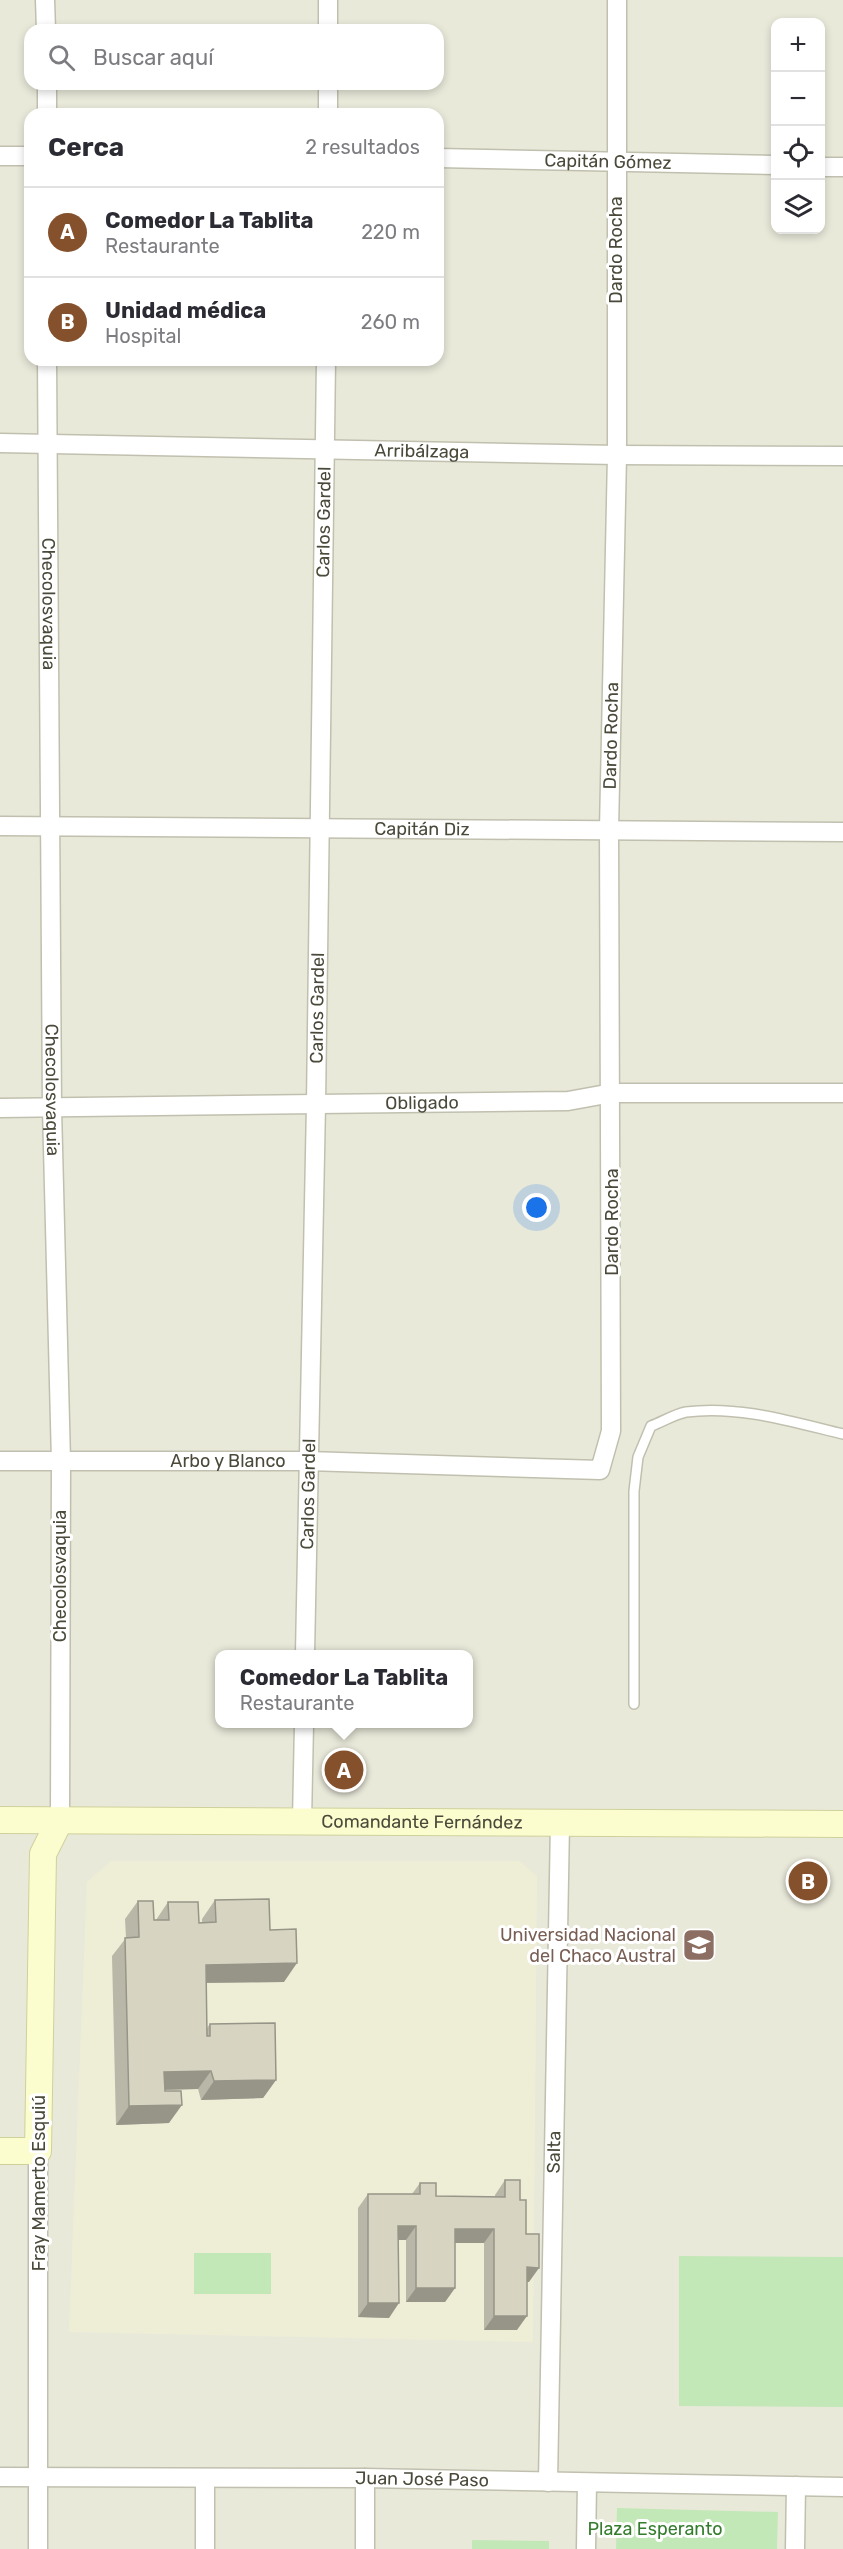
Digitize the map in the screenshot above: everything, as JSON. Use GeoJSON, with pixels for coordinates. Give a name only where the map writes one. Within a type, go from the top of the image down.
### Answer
{"type":"FeatureCollection","features":[{"type":"Feature","properties":{"kind":"main road","name":"Comandante Fernández"},"geometry":{"type":"LineString","coordinates":[[0,1820],[843,1824]]}},
{"type":"Feature","properties":{"kind":"main road","name":"Fray Mamerto Esquiú"},"geometry":{"type":"LineString","coordinates":[[39,2151],[43,1854],[60,1820]]}},
{"type":"Feature","properties":{"kind":"main road"},"geometry":{"type":"LineString","coordinates":[[0,2151],[39,2151]]}},
{"type":"Feature","properties":{"kind":"street"},"geometry":{"type":"LineString","coordinates":[[45,0],[46,24]]}},
{"type":"Feature","properties":{"kind":"street"},"geometry":{"type":"LineString","coordinates":[[328,0],[328,24]]}},
{"type":"Feature","properties":{"kind":"street","name":"Dardo Rocha"},"geometry":{"type":"LineString","coordinates":[[600,1470],[611,1431],[612,1093],[609,830],[617,455],[615,161],[617,0]]}},
{"type":"Feature","properties":{"kind":"street"},"geometry":{"type":"LineString","coordinates":[[47,90],[47,108]]}},
{"type":"Feature","properties":{"kind":"street"},"geometry":{"type":"LineString","coordinates":[[328,90],[328,108]]}},
{"type":"Feature","properties":{"kind":"street"},"geometry":{"type":"LineString","coordinates":[[0,156],[24,156]]}},
{"type":"Feature","properties":{"kind":"street","name":"Capitán Gómez"},"geometry":{"type":"LineString","coordinates":[[444,158],[771,165]]}},
{"type":"Feature","properties":{"kind":"street"},"geometry":{"type":"LineString","coordinates":[[825,167],[843,167]]}},
{"type":"Feature","properties":{"kind":"street","name":"Checolosvaquia"},"geometry":{"type":"LineString","coordinates":[[47,366],[48,826],[60,1461],[60,1820]]}},
{"type":"Feature","properties":{"kind":"street","name":"Carlos Gardel"},"geometry":{"type":"LineString","coordinates":[[304,1650],[316,1104],[326,366]]}},
{"type":"Feature","properties":{"kind":"street","name":"Arribálzaga"},"geometry":{"type":"LineString","coordinates":[[0,443],[617,455],[843,456]]}},
{"type":"Feature","properties":{"kind":"street","name":"Capitán Diz"},"geometry":{"type":"LineString","coordinates":[[0,826],[843,832]]}},
{"type":"Feature","properties":{"kind":"street","name":"Obligado"},"geometry":{"type":"LineString","coordinates":[[0,1108],[568,1101],[612,1093],[843,1093]]}},
{"type":"Feature","properties":{"kind":"street","name":"Arbo y Blanco"},"geometry":{"type":"LineString","coordinates":[[0,1461],[307,1461],[600,1470]]}},
{"type":"Feature","properties":{"kind":"street"},"geometry":{"type":"LineString","coordinates":[[302,1821],[304,1728]]}},
{"type":"Feature","properties":{"kind":"street","name":"Salta"},"geometry":{"type":"LineString","coordinates":[[548,2482],[560,1823]]}},
{"type":"Feature","properties":{"kind":"street","name":"Fray Mamerto Esquiú"},"geometry":{"type":"LineString","coordinates":[[38,2549],[39,2151]]}},
{"type":"Feature","properties":{"kind":"street","name":"Juan José Paso"},"geometry":{"type":"LineString","coordinates":[[0,2476],[365,2478],[843,2487]]}},
{"type":"Feature","properties":{"kind":"street"},"geometry":{"type":"LineString","coordinates":[[205,2478],[205,2549]]}},
{"type":"Feature","properties":{"kind":"street"},"geometry":{"type":"LineString","coordinates":[[365,2478],[365,2549]]}},
{"type":"Feature","properties":{"kind":"street"},"geometry":{"type":"LineString","coordinates":[[586,2549],[587,2483]]}},
{"type":"Feature","properties":{"kind":"street"},"geometry":{"type":"LineString","coordinates":[[795,2549],[796,2486]]}},
{"type":"Feature","properties":{"kind":"lane"},"geometry":{"type":"LineString","coordinates":[[634,1704],[634,1491],[638,1457],[651,1426],[685,1412],[732,1412],[778,1419],[843,1434]]}},
{"type":"Feature","properties":{"kind":"shaded area"},"geometry":{"type":"Polygon","coordinates":[[[0,0],[843,0],[843,2549],[0,2549],[0,0]]]}},
{"type":"Feature","properties":{"kind":"shaded area"},"geometry":{"type":"Polygon","coordinates":[[[111,1861],[519,1861],[537,1876],[533,2342],[69,2332],[87,1882],[111,1861]]]}},
{"type":"Feature","properties":{"kind":"green space"},"geometry":{"type":"Polygon","coordinates":[[[194,2253],[271,2253],[271,2294],[194,2294],[194,2253]]]}},
{"type":"Feature","properties":{"kind":"green space"},"geometry":{"type":"Polygon","coordinates":[[[679,2256],[843,2257],[843,2407],[679,2406],[679,2256]]]}},
{"type":"Feature","properties":{"kind":"green space","name":"Plaza Esperanto"},"geometry":{"type":"Polygon","coordinates":[[[617,2508],[778,2512],[777,2549],[616,2549],[617,2508]]]}},
{"type":"Feature","properties":{"kind":"green space"},"geometry":{"type":"Polygon","coordinates":[[[472,2540],[549,2541],[549,2549],[472,2549],[472,2540]]]}},
{"type":"Feature","properties":{"kind":"building"},"geometry":{"type":"Polygon","coordinates":[[[269,1899],[270,1930],[296,1929],[297,1963],[206,1965],[207,2036],[210,2036],[210,2024],[275,2023],[276,2080],[214,2081],[211,2071],[164,2072],[165,2091],[181,2091],[182,2105],[129,2106],[125,1938],[139,1937],[138,1901],[153,1901],[154,1920],[169,1920],[168,1902],[198,1902],[199,1923],[216,1922],[215,1900],[269,1899]]]}},
{"type":"Feature","properties":{"kind":"building"},"geometry":{"type":"Polygon","coordinates":[[[505,2180],[520,2180],[520,2200],[526,2200],[526,2234],[539,2234],[539,2268],[527,2267],[527,2316],[494,2316],[494,2229],[455,2229],[455,2288],[416,2288],[416,2226],[398,2226],[399,2303],[368,2303],[368,2194],[420,2194],[420,2183],[436,2183],[436,2196],[505,2197],[505,2180]]]}},
{"type":"Feature","properties":{"kind":"place","name":"Comedor La Tablita"},"geometry":{"type":"Point","coordinates":[344,1770]}},
{"type":"Feature","properties":{"kind":"place","name":"Unidad médica"},"geometry":{"type":"Point","coordinates":[808,1881]}},
{"type":"Feature","properties":{"kind":"place","name":"Universidad Nacional del Chaco Austral"},"geometry":{"type":"Point","coordinates":[699,1945]}}]}
